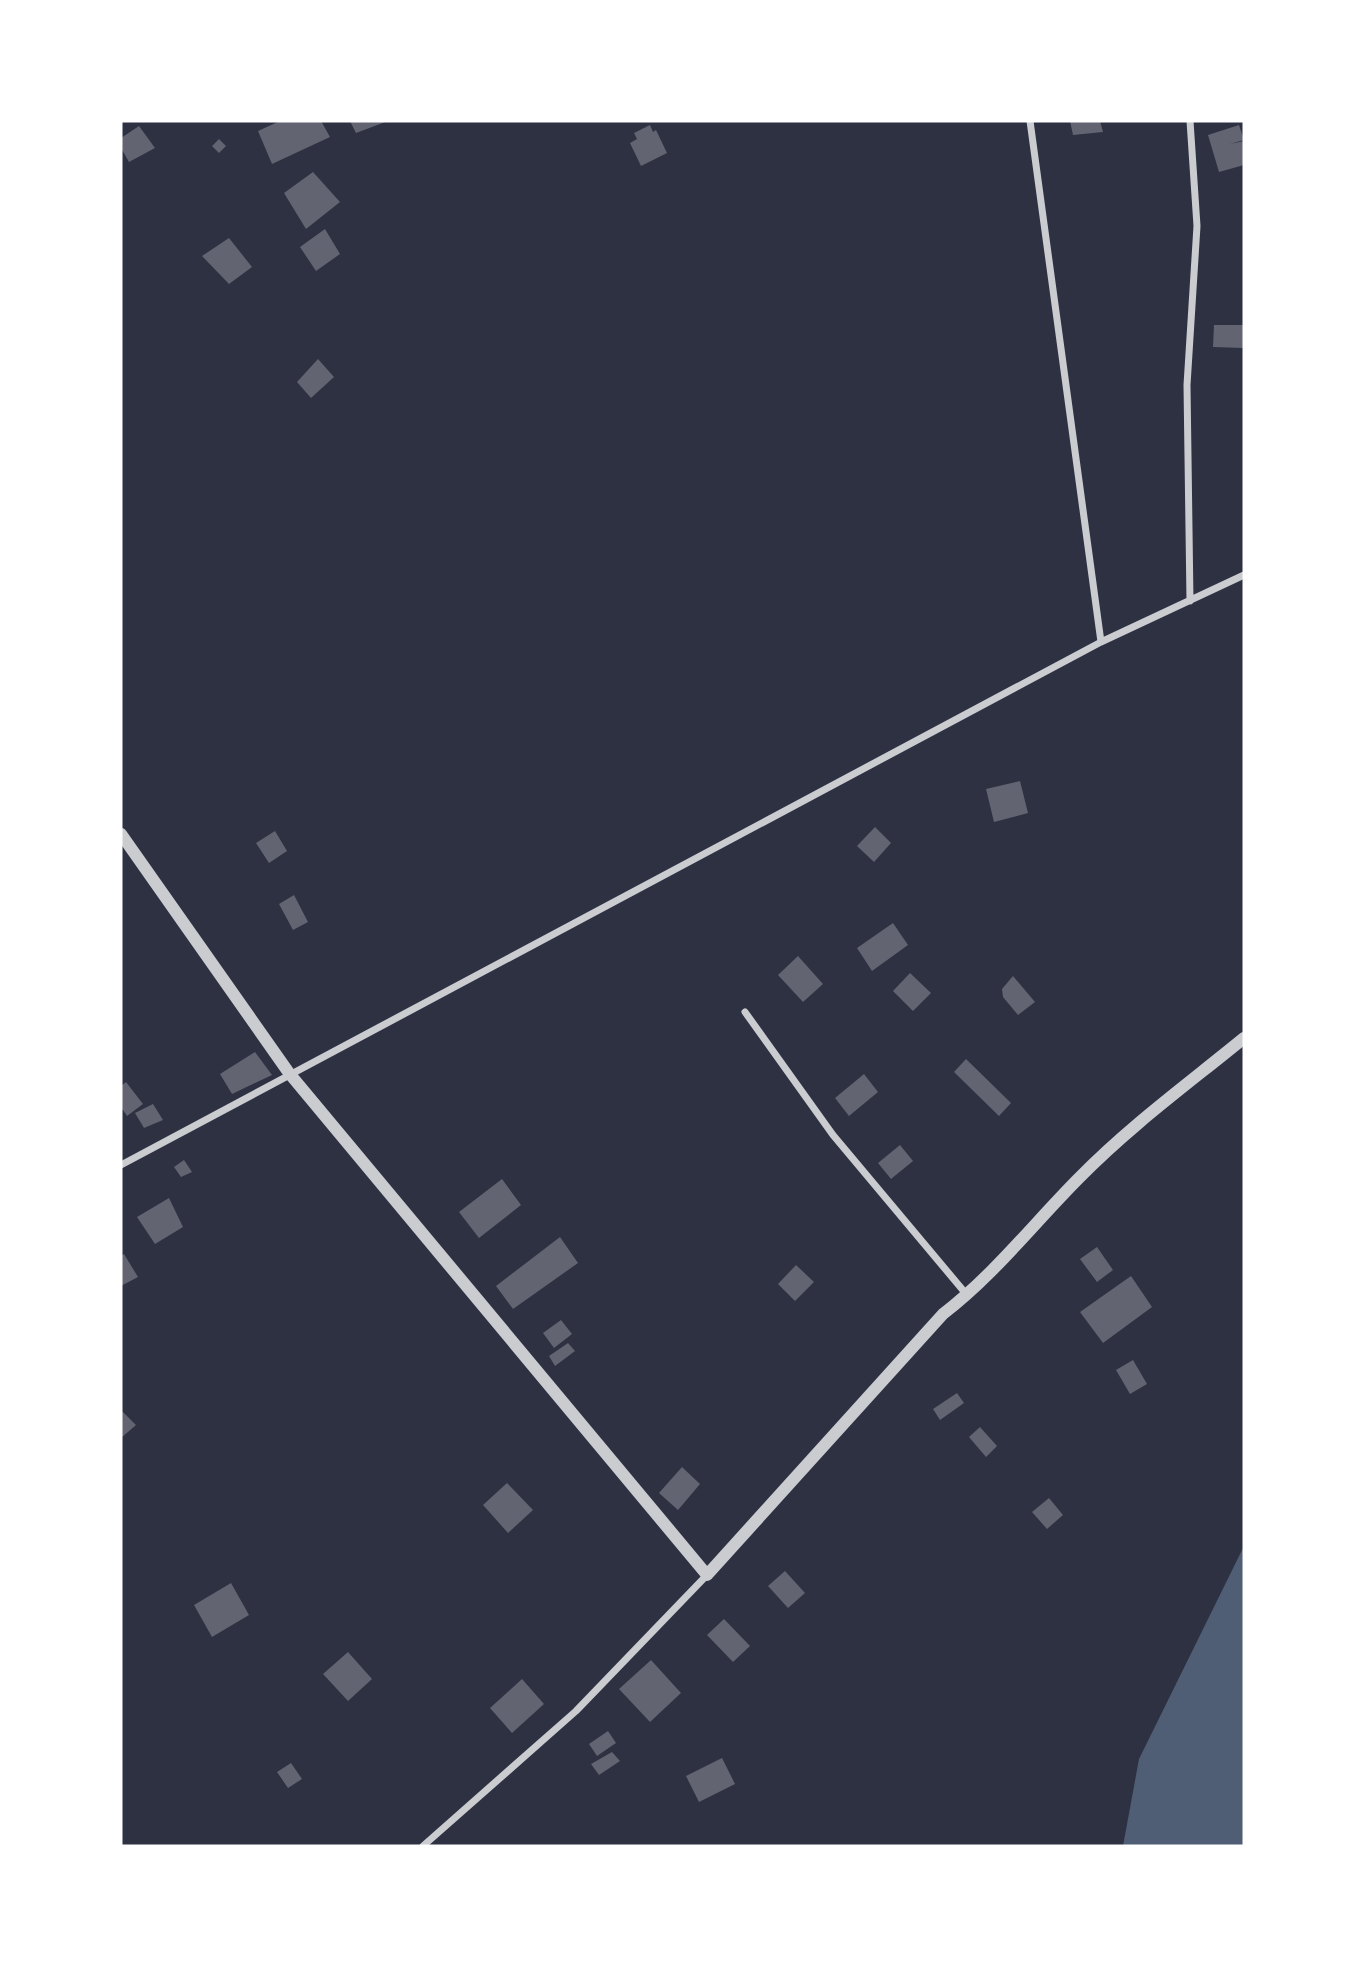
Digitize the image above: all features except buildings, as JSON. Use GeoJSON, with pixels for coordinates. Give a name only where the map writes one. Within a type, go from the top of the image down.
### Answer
{"type":"FeatureCollection","features":[{"type":"Feature","properties":{"kind":"street"},"geometry":{"type":"LineString","coordinates":[[1030,121],[1101,642]]}},
{"type":"Feature","properties":{"kind":"street"},"geometry":{"type":"LineString","coordinates":[[1190,121],[1198,226],[1187,385],[1190,601]]}},
{"type":"Feature","properties":{"kind":"street"},"geometry":{"type":"LineString","coordinates":[[121,1165],[1101,642],[1244,575]]}},
{"type":"Feature","properties":{"kind":"street"},"geometry":{"type":"LineString","coordinates":[[121,834],[289,1073],[707,1575]]}},
{"type":"Feature","properties":{"kind":"street"},"geometry":{"type":"LineString","coordinates":[[746,1012],[833,1135],[968,1295]]}},
{"type":"Feature","properties":{"kind":"street"},"geometry":{"type":"LineString","coordinates":[[423,1846],[576,1711],[707,1575],[943,1314],[968,1295],[1029,1234],[1080,1176],[1244,1038]]}},
{"type":"Feature","properties":{"kind":"water"},"geometry":{"type":"Polygon","coordinates":[[[1244,1546],[1244,1846],[1123,1846],[1139,1759],[1244,1546]]]}}]}
